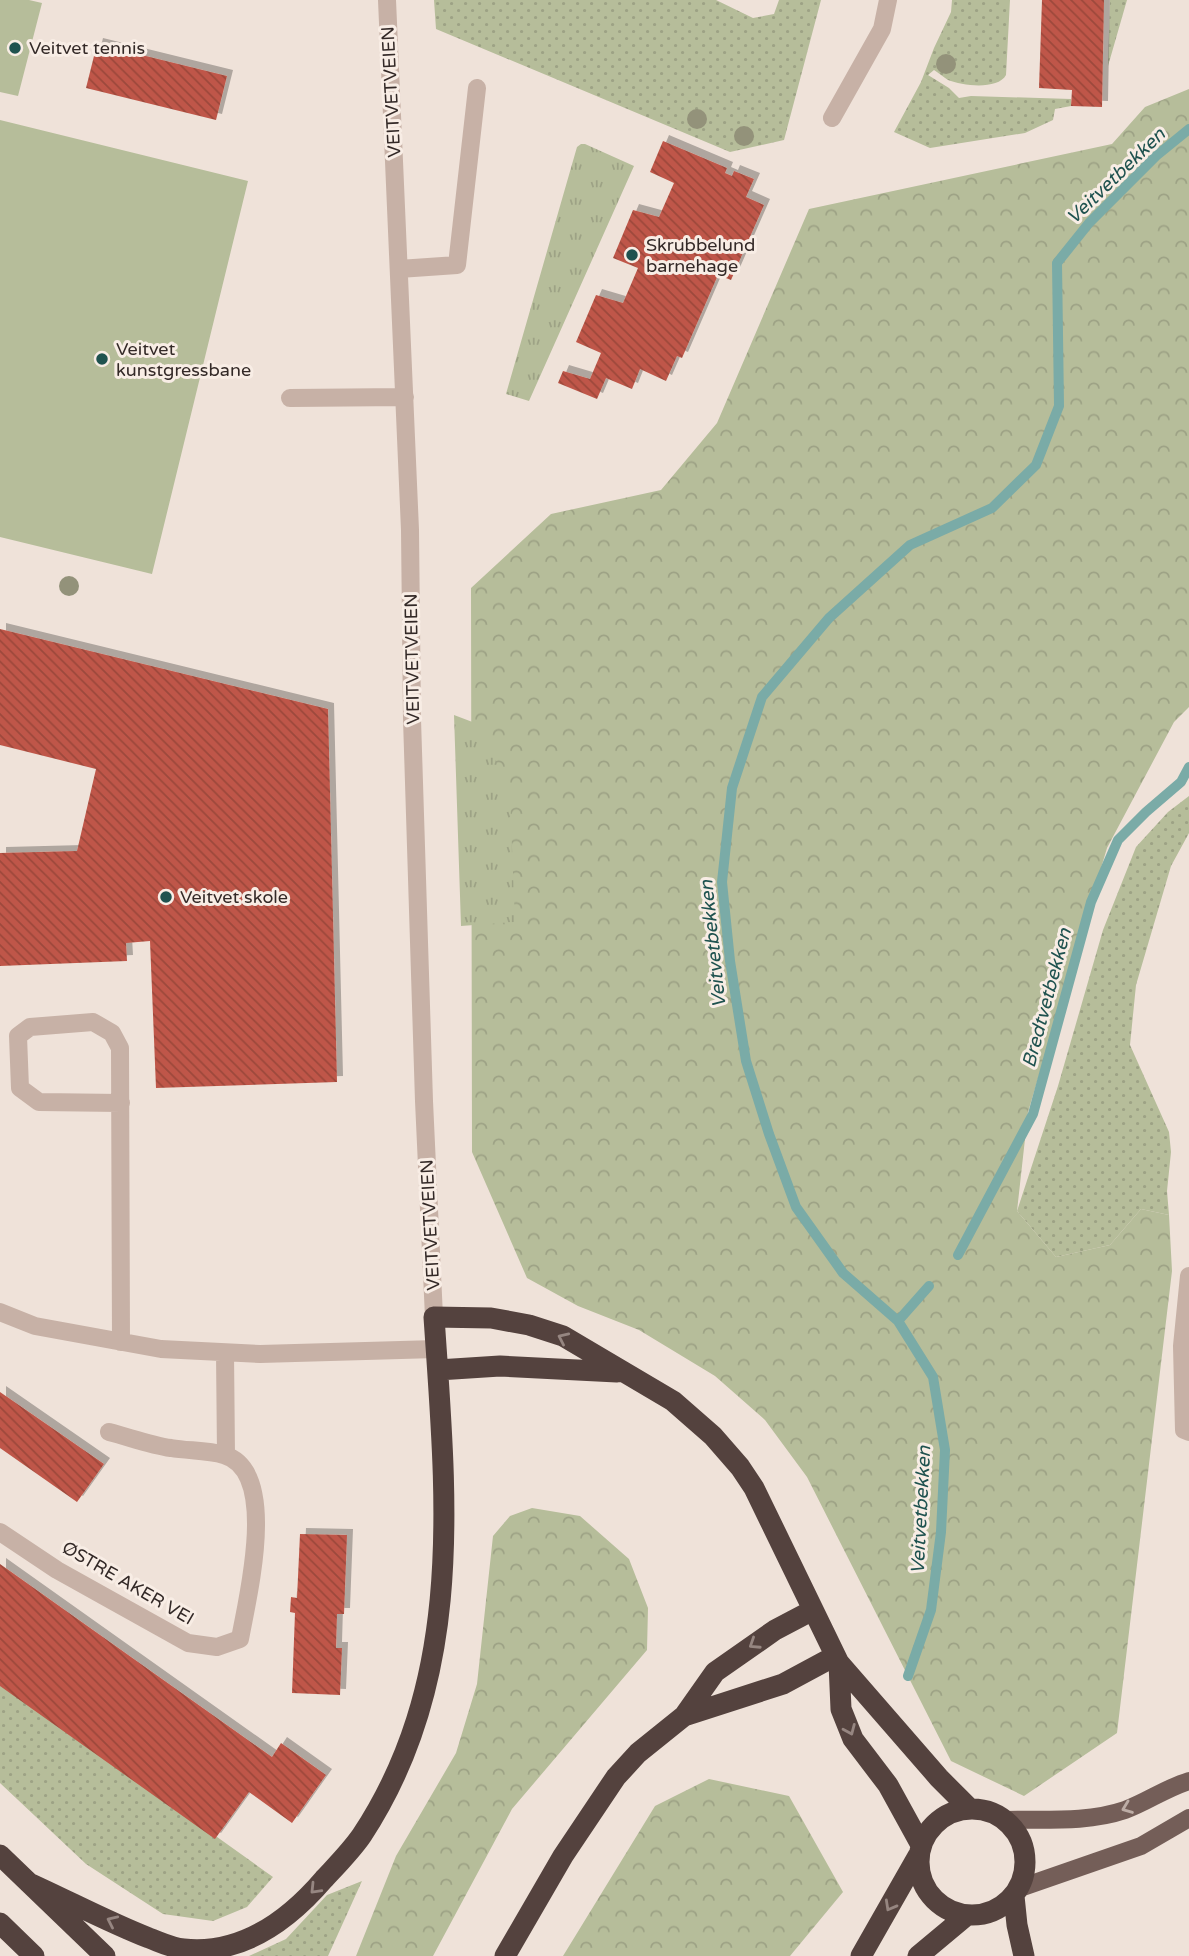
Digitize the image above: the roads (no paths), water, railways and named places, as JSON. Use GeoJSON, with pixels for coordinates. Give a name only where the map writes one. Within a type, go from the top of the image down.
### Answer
{"type":"FeatureCollection","features":[{"type":"Feature","properties":{"kind":"highway"},"geometry":{"type":"LineString","coordinates":[[29,1883],[137,1933],[182,1949],[229,1948],[253,1939],[297,1907],[360,1838],[380,1807],[412,1732],[430,1675],[438,1633],[443,1590],[444,1538],[434,1317],[491,1318],[528,1325],[563,1336],[673,1401],[713,1436],[740,1467],[769,1516],[837,1660],[939,1778],[969,1808]]}},
{"type":"Feature","properties":{"kind":"highway"},"geometry":{"type":"LineString","coordinates":[[437,1359],[500,1366],[622,1372]]}},
{"type":"Feature","properties":{"kind":"highway"},"geometry":{"type":"LineString","coordinates":[[505,1956],[563,1856],[616,1777],[638,1754],[684,1716],[715,1672],[775,1630],[813,1610]]}},
{"type":"Feature","properties":{"kind":"highway"},"geometry":{"type":"LineString","coordinates":[[684,1716],[783,1684],[837,1660]]}},
{"type":"Feature","properties":{"kind":"highway"},"geometry":{"type":"LineString","coordinates":[[837,1660],[841,1709],[853,1740],[888,1785],[920,1850],[920,1877],[930,1896],[946,1910],[966,1916],[984,1915],[1001,1908],[1017,1892]]}},
{"type":"Feature","properties":{"kind":"highway"},"geometry":{"type":"LineString","coordinates":[[861,1956],[928,1831],[939,1820],[953,1812],[969,1808],[994,1813],[1005,1820],[1018,1834],[1025,1851],[1026,1870],[1017,1892],[1017,1925],[1024,1956]]}},
{"type":"Feature","properties":{"kind":"highway"},"geometry":{"type":"LineString","coordinates":[[0,1855],[106,1956]]}},
{"type":"Feature","properties":{"kind":"highway"},"geometry":{"type":"LineString","coordinates":[[918,1956],[966,1916]]}},
{"type":"Feature","properties":{"kind":"highway"},"geometry":{"type":"LineString","coordinates":[[0,1923],[34,1956]]}},
{"type":"Feature","properties":{"kind":"main road"},"geometry":{"type":"LineString","coordinates":[[1005,1820],[1102,1816],[1126,1810],[1189,1781]]}},
{"type":"Feature","properties":{"kind":"main road"},"geometry":{"type":"LineString","coordinates":[[1017,1892],[1141,1846],[1189,1818]]}},
{"type":"Feature","properties":{"kind":"street","name":"VEITVETVEIEN"},"geometry":{"type":"LineString","coordinates":[[387,0],[410,530],[412,719],[434,1317]]}},
{"type":"Feature","properties":{"kind":"street"},"geometry":{"type":"LineString","coordinates":[[832,118],[882,29],[888,0]]}},
{"type":"Feature","properties":{"kind":"street"},"geometry":{"type":"LineString","coordinates":[[399,269],[457,265],[477,88]]}},
{"type":"Feature","properties":{"kind":"street"},"geometry":{"type":"LineString","coordinates":[[290,398],[405,397]]}},
{"type":"Feature","properties":{"kind":"street"},"geometry":{"type":"LineString","coordinates":[[121,1103],[38,1102],[20,1088],[18,1036],[30,1027],[93,1022],[112,1033],[120,1048],[121,1103],[121,1342]]}},
{"type":"Feature","properties":{"kind":"street"},"geometry":{"type":"LineString","coordinates":[[1189,1276],[1182,1346],[1184,1430],[1189,1432]]}},
{"type":"Feature","properties":{"kind":"street"},"geometry":{"type":"LineString","coordinates":[[0,1312],[36,1326],[161,1349],[437,1359]]}},
{"type":"Feature","properties":{"kind":"street"},"geometry":{"type":"LineString","coordinates":[[109,1432],[169,1448],[226,1455],[225,1353]]}},
{"type":"Feature","properties":{"kind":"street","name":"ØSTRE AKER VEI"},"geometry":{"type":"LineString","coordinates":[[0,1532],[57,1570],[188,1643],[217,1647],[240,1639],[257,1531],[254,1488],[236,1461],[226,1455]]}},
{"type":"Feature","properties":{"kind":"waterway","name":"Veitvetbekken"},"geometry":{"type":"LineString","coordinates":[[908,1676],[931,1610],[941,1532],[945,1450],[933,1377],[898,1321],[843,1273],[796,1207],[769,1134],[746,1061],[730,961],[722,882],[732,788],[762,697],[829,618],[910,545],[992,508],[1036,465],[1059,406],[1057,263],[1089,223],[1156,156],[1189,129]]}},
{"type":"Feature","properties":{"kind":"waterway","name":"Bredtvetbekken"},"geometry":{"type":"LineString","coordinates":[[958,1255],[1033,1114],[1091,902],[1118,840],[1181,782],[1189,767]]}},
{"type":"Feature","properties":{"kind":"waterway","name":"Bredtvetbekken"},"geometry":{"type":"LineString","coordinates":[[898,1321],[929,1286]]}},
{"type":"Feature","properties":{"kind":"place","name":"Veitvet tennis"},"geometry":{"type":"Point","coordinates":[15,48]}},
{"type":"Feature","properties":{"kind":"place","name":"Skrubbelund barnehage"},"geometry":{"type":"Point","coordinates":[632,255]}},
{"type":"Feature","properties":{"kind":"place","name":"Veitvet kunstgressbane"},"geometry":{"type":"Point","coordinates":[102,359]}},
{"type":"Feature","properties":{"kind":"place","name":"Veitvet skole"},"geometry":{"type":"Point","coordinates":[166,897]}}]}
